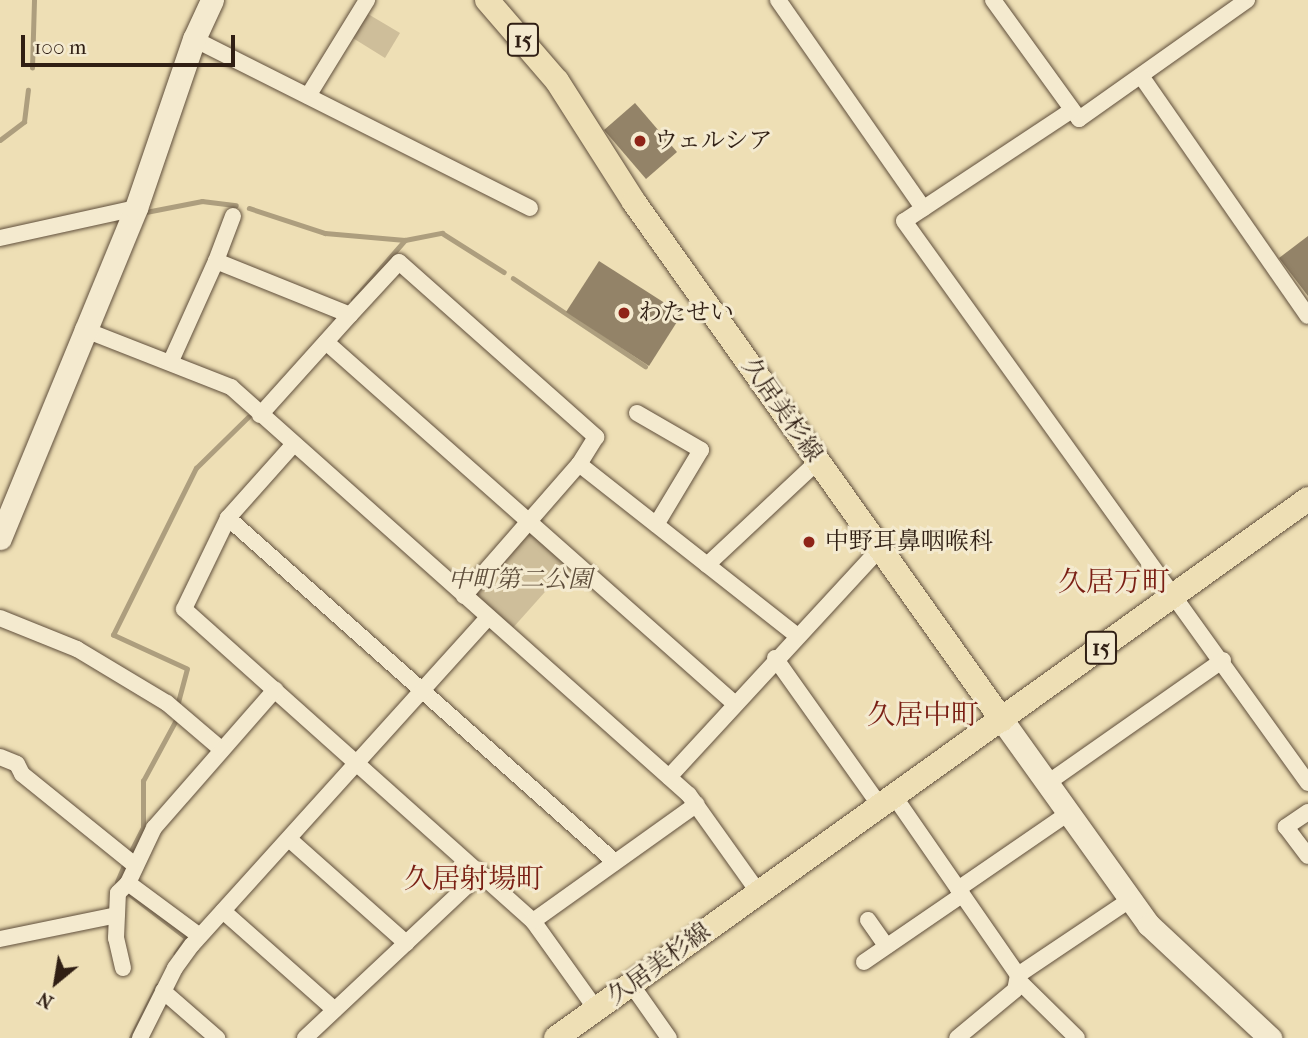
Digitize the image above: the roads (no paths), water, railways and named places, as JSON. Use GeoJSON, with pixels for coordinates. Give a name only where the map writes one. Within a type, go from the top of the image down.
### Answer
{"type":"FeatureCollection","features":[{"type":"Feature","properties":{"kind":"main road","name":"久居美杉線"},"geometry":{"type":"LineString","coordinates":[[487,0],[557,81],[619,179],[818,461],[882,546],[1002,720]]}},
{"type":"Feature","properties":{"kind":"main road","name":"久居美杉線"},"geometry":{"type":"LineString","coordinates":[[556,1038],[1308,499]]}},
{"type":"Feature","properties":{"kind":"street"},"geometry":{"type":"LineString","coordinates":[[0,538],[83,329],[136,208],[194,39],[212,0]]}},
{"type":"Feature","properties":{"kind":"street"},"geometry":{"type":"LineString","coordinates":[[308,96],[367,0]]}},
{"type":"Feature","properties":{"kind":"street"},"geometry":{"type":"LineString","coordinates":[[778,0],[923,208]]}},
{"type":"Feature","properties":{"kind":"street"},"geometry":{"type":"LineString","coordinates":[[993,0],[1079,119],[1247,0]]}},
{"type":"Feature","properties":{"kind":"street"},"geometry":{"type":"LineString","coordinates":[[194,39],[530,208]]}},
{"type":"Feature","properties":{"kind":"street"},"geometry":{"type":"LineString","coordinates":[[1141,76],[1308,316]]}},
{"type":"Feature","properties":{"kind":"street"},"geometry":{"type":"LineString","coordinates":[[1072,110],[904,221],[1223,660],[1308,783]]}},
{"type":"Feature","properties":{"kind":"street"},"geometry":{"type":"LineString","coordinates":[[0,238],[136,208]]}},
{"type":"Feature","properties":{"kind":"street"},"geometry":{"type":"LineString","coordinates":[[171,361],[233,216]]}},
{"type":"Feature","properties":{"kind":"street"},"geometry":{"type":"LineString","coordinates":[[216,261],[350,315]]}},
{"type":"Feature","properties":{"kind":"street"},"geometry":{"type":"LineString","coordinates":[[260,415],[398,262],[596,437],[579,464],[464,596]]}},
{"type":"Feature","properties":{"kind":"street"},"geometry":{"type":"LineString","coordinates":[[83,329],[171,361],[231,387],[669,777],[697,804],[759,892]]}},
{"type":"Feature","properties":{"kind":"street"},"geometry":{"type":"LineString","coordinates":[[326,342],[735,704]]}},
{"type":"Feature","properties":{"kind":"street"},"geometry":{"type":"LineString","coordinates":[[637,413],[701,450],[656,525]]}},
{"type":"Feature","properties":{"kind":"street"},"geometry":{"type":"LineString","coordinates":[[293,445],[229,518],[184,609],[533,921],[596,1009]]}},
{"type":"Feature","properties":{"kind":"street"},"geometry":{"type":"LineString","coordinates":[[707,565],[818,461]]}},
{"type":"Feature","properties":{"kind":"street"},"geometry":{"type":"LineString","coordinates":[[579,464],[796,635]]}},
{"type":"Feature","properties":{"kind":"street"},"geometry":{"type":"LineString","coordinates":[[229,518],[615,862]]}},
{"type":"Feature","properties":{"kind":"street"},"geometry":{"type":"LineString","coordinates":[[669,777],[796,635],[882,546]]}},
{"type":"Feature","properties":{"kind":"street"},"geometry":{"type":"LineString","coordinates":[[140,1038],[163,991],[200,936],[488,617]]}},
{"type":"Feature","properties":{"kind":"street"},"geometry":{"type":"LineString","coordinates":[[0,618],[77,649],[178,712],[222,750]]}},
{"type":"Feature","properties":{"kind":"street"},"geometry":{"type":"LineString","coordinates":[[775,658],[960,892],[1018,978],[1077,1038]]}},
{"type":"Feature","properties":{"kind":"street"},"geometry":{"type":"LineString","coordinates":[[1046,784],[1223,660]]}},
{"type":"Feature","properties":{"kind":"street"},"geometry":{"type":"LineString","coordinates":[[122,968],[117,915],[118,893],[128,883],[131,863],[154,828],[275,690]]}},
{"type":"Feature","properties":{"kind":"street"},"geometry":{"type":"LineString","coordinates":[[1002,720],[1128,901],[1185,963],[1270,1038]]}},
{"type":"Feature","properties":{"kind":"street"},"geometry":{"type":"LineString","coordinates":[[0,757],[17,764],[22,774],[131,863]]}},
{"type":"Feature","properties":{"kind":"street"},"geometry":{"type":"LineString","coordinates":[[533,921],[697,804]]}},
{"type":"Feature","properties":{"kind":"street"},"geometry":{"type":"LineString","coordinates":[[1308,812],[1286,827],[1308,856]]}},
{"type":"Feature","properties":{"kind":"street"},"geometry":{"type":"LineString","coordinates":[[864,962],[1067,814]]}},
{"type":"Feature","properties":{"kind":"street"},"geometry":{"type":"LineString","coordinates":[[289,839],[406,943]]}},
{"type":"Feature","properties":{"kind":"street"},"geometry":{"type":"LineString","coordinates":[[305,1038],[481,873]]}},
{"type":"Feature","properties":{"kind":"street"},"geometry":{"type":"LineString","coordinates":[[128,883],[200,936]]}},
{"type":"Feature","properties":{"kind":"street"},"geometry":{"type":"LineString","coordinates":[[957,1038],[1015,990],[1018,978],[1128,901]]}},
{"type":"Feature","properties":{"kind":"street"},"geometry":{"type":"LineString","coordinates":[[223,911],[335,1010]]}},
{"type":"Feature","properties":{"kind":"street"},"geometry":{"type":"LineString","coordinates":[[0,939],[117,915]]}},
{"type":"Feature","properties":{"kind":"street"},"geometry":{"type":"LineString","coordinates":[[868,920],[886,946]]}},
{"type":"Feature","properties":{"kind":"street"},"geometry":{"type":"LineString","coordinates":[[631,984],[669,1038]]}},
{"type":"Feature","properties":{"kind":"street"},"geometry":{"type":"LineString","coordinates":[[163,991],[217,1038]]}},
{"type":"Feature","properties":{"kind":"waterway"},"geometry":{"type":"LineString","coordinates":[[32,68],[34,0]]}},
{"type":"Feature","properties":{"kind":"waterway"},"geometry":{"type":"LineString","coordinates":[[0,140],[24,122],[28,90]]}},
{"type":"Feature","properties":{"kind":"waterway"},"geometry":{"type":"LineString","coordinates":[[146,212],[202,201],[236,205]]}},
{"type":"Feature","properties":{"kind":"waterway"},"geometry":{"type":"LineString","coordinates":[[249,208],[325,233],[405,240],[442,233],[504,272]]}},
{"type":"Feature","properties":{"kind":"waterway"},"geometry":{"type":"LineString","coordinates":[[353,300],[405,240]]}},
{"type":"Feature","properties":{"kind":"waterway"},"geometry":{"type":"LineString","coordinates":[[513,278],[645,366]]}},
{"type":"Feature","properties":{"kind":"waterway"},"geometry":{"type":"LineString","coordinates":[[177,706],[187,669],[113,635],[196,468],[248,417]]}},
{"type":"Feature","properties":{"kind":"waterway"},"geometry":{"type":"LineString","coordinates":[[129,855],[143,827],[143,781],[177,718]]}},
{"type":"Feature","properties":{"kind":"waterway"},"geometry":{"type":"LineString","coordinates":[[117,882],[125,863]]}},
{"type":"Feature","properties":{"kind":"waterway"},"geometry":{"type":"LineString","coordinates":[[130,894],[187,938],[176,954]]}},
{"type":"Feature","properties":{"kind":"waterway"},"geometry":{"type":"LineString","coordinates":[[131,1038],[157,986]]}},
{"type":"Feature","properties":{"kind":"place","name":"ウェルシア"},"geometry":{"type":"Point","coordinates":[640,141]}},
{"type":"Feature","properties":{"kind":"place","name":"わたせい"},"geometry":{"type":"Point","coordinates":[624,313]}},
{"type":"Feature","properties":{"kind":"place","name":"中野耳鼻咽喉科"},"geometry":{"type":"Point","coordinates":[809,542]}},
{"type":"Feature","properties":{"kind":"district","name":"久居万町"},"geometry":{"type":"Point","coordinates":[1114,582]}},
{"type":"Feature","properties":{"kind":"district","name":"久居中町"},"geometry":{"type":"Point","coordinates":[923,715]}},
{"type":"Feature","properties":{"kind":"district","name":"久居射場町"},"geometry":{"type":"Point","coordinates":[474,879]}},
{"type":"Feature","properties":{"kind":"park label","name":"中町第二公園"},"geometry":{"type":"Point","coordinates":[520,580]}}]}
